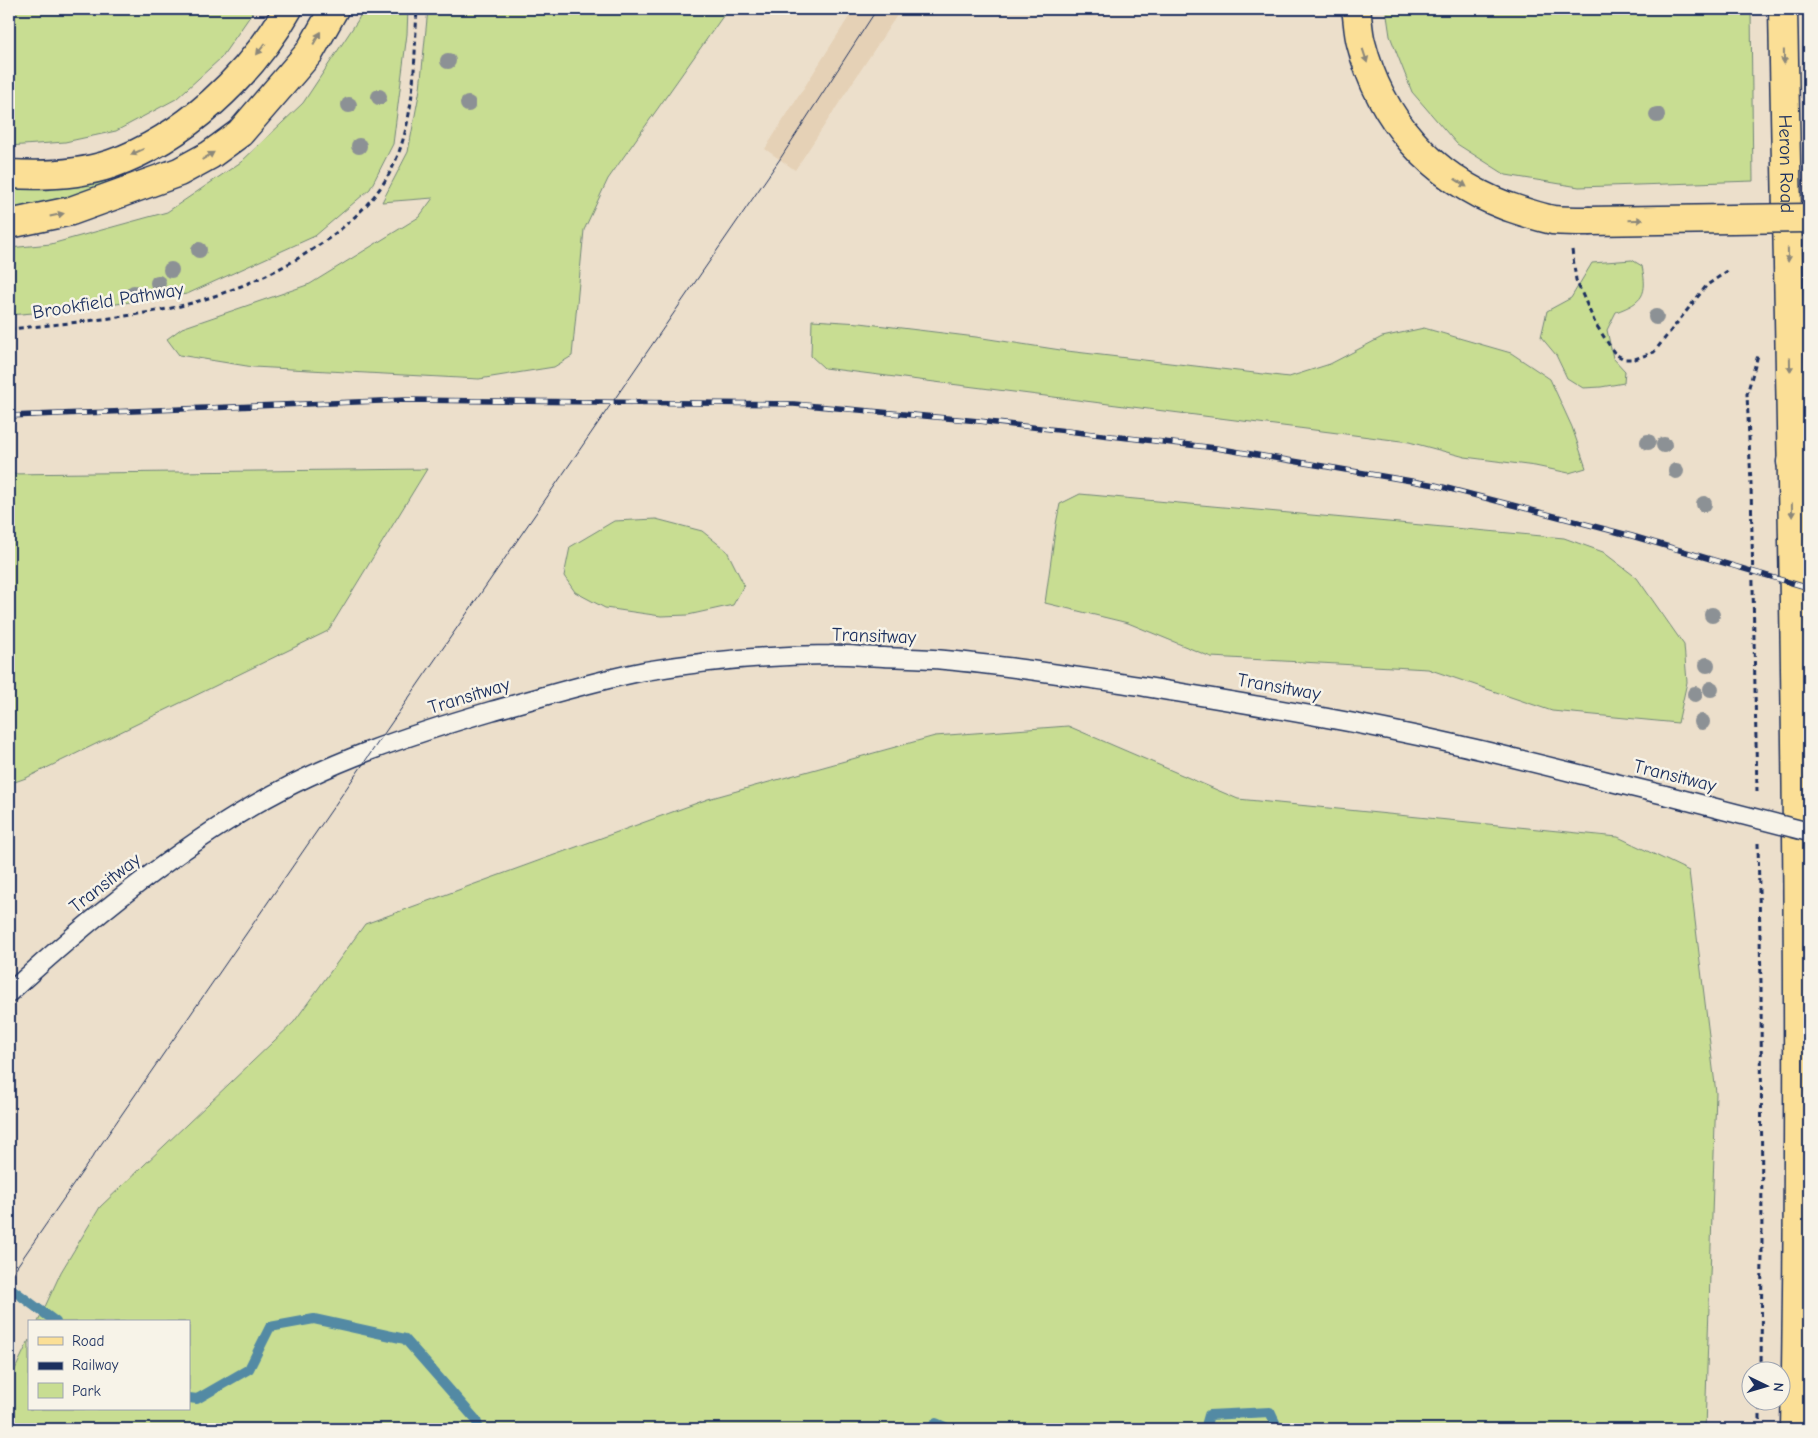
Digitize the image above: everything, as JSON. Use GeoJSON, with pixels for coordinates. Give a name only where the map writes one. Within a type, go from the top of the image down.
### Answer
{"type":"FeatureCollection","features":[{"type":"Feature","properties":{"kind":"main road"},"geometry":{"type":"LineString","coordinates":[[9,174],[35,176],[72,172],[109,164],[169,136],[204,109],[232,83],[262,49],[288,9]]}},
{"type":"Feature","properties":{"kind":"main road"},"geometry":{"type":"LineString","coordinates":[[9,224],[71,211],[180,172],[210,155],[240,134],[308,53],[334,9]]}},
{"type":"Feature","properties":{"kind":"main road"},"geometry":{"type":"LineString","coordinates":[[1356,9],[1361,41],[1372,76],[1388,108],[1408,138],[1430,161],[1486,198],[1522,212],[1553,220],[1809,218]]}},
{"type":"Feature","properties":{"kind":"main road","name":"Heron Road"},"geometry":{"type":"LineString","coordinates":[[1783,9],[1803,461],[1795,1429]]}},
{"type":"Feature","properties":{"kind":"lane","name":"Transitway"},"geometry":{"type":"LineString","coordinates":[[9,993],[53,952],[173,857],[251,807],[355,755],[458,721],[606,680],[643,672],[728,660],[832,654],[942,660],[1072,675],[1321,716],[1447,742],[1809,832]]}},
{"type":"Feature","properties":{"kind":"path","name":"Brookfield Pathway"},"geometry":{"type":"LineString","coordinates":[[9,329],[123,316],[168,308],[208,297],[258,278],[308,252],[336,233],[359,213],[383,185],[395,163],[404,140],[412,98],[417,9]]}},
{"type":"Feature","properties":{"kind":"path"},"geometry":{"type":"LineString","coordinates":[[1571,244],[1576,280],[1595,323],[1615,354],[1624,359],[1635,359],[1654,352],[1707,286],[1729,270]]}},
{"type":"Feature","properties":{"kind":"path"},"geometry":{"type":"LineString","coordinates":[[1760,1410],[1760,1429]]}},
{"type":"Feature","properties":{"kind":"shaded area"},"geometry":{"type":"Polygon","coordinates":[[[854,9],[901,9],[795,170],[765,149],[854,9]]]}},
{"type":"Feature","properties":{"kind":"green space"},"geometry":{"type":"Polygon","coordinates":[[[9,9],[255,9],[221,58],[176,99],[116,131],[65,142],[9,146],[9,9]]]}},
{"type":"Feature","properties":{"kind":"green space"},"geometry":{"type":"Polygon","coordinates":[[[363,9],[408,9],[407,34],[393,144],[370,189],[315,236],[187,294],[81,309],[9,315],[9,248],[51,244],[167,212],[241,162],[303,103],[358,20],[363,9]]]}},
{"type":"Feature","properties":{"kind":"green space"},"geometry":{"type":"Polygon","coordinates":[[[428,9],[728,9],[608,179],[584,230],[572,356],[554,367],[479,379],[253,367],[179,355],[167,339],[182,328],[310,284],[419,217],[433,198],[382,202],[408,152],[420,89],[428,9]]]}},
{"type":"Feature","properties":{"kind":"green space"},"geometry":{"type":"Polygon","coordinates":[[[1386,9],[1751,9],[1753,181],[1579,187],[1506,175],[1457,144],[1412,92],[1390,36],[1386,9]]]}},
{"type":"Feature","properties":{"kind":"green space"},"geometry":{"type":"Polygon","coordinates":[[[104,176],[107,188],[75,200],[9,210],[9,186],[104,176]]]}},
{"type":"Feature","properties":{"kind":"green space"},"geometry":{"type":"Polygon","coordinates":[[[1632,260],[1642,266],[1644,291],[1638,301],[1616,312],[1607,330],[1613,358],[1625,371],[1624,383],[1583,388],[1567,378],[1556,355],[1541,337],[1547,311],[1571,298],[1592,263],[1632,260]]]}},
{"type":"Feature","properties":{"kind":"green space"},"geometry":{"type":"Polygon","coordinates":[[[812,320],[860,323],[976,337],[1067,351],[1289,377],[1330,364],[1382,337],[1424,328],[1511,353],[1550,379],[1572,427],[1586,468],[1569,473],[1535,466],[1465,457],[1409,442],[824,368],[811,356],[812,320]]]}},
{"type":"Feature","properties":{"kind":"green space"},"geometry":{"type":"Polygon","coordinates":[[[427,469],[328,631],[26,778],[9,784],[9,474],[427,469]]]}},
{"type":"Feature","properties":{"kind":"green space"},"geometry":{"type":"Polygon","coordinates":[[[1080,494],[1564,538],[1603,552],[1637,578],[1684,645],[1687,682],[1678,723],[1552,711],[1428,669],[1211,657],[1128,623],[1045,603],[1060,504],[1080,494]]]}},
{"type":"Feature","properties":{"kind":"green space"},"geometry":{"type":"Polygon","coordinates":[[[656,519],[702,531],[727,551],[744,585],[733,605],[688,615],[661,616],[605,608],[575,592],[564,576],[570,547],[614,521],[656,519]]]}},
{"type":"Feature","properties":{"kind":"green space"},"geometry":{"type":"Polygon","coordinates":[[[1068,726],[1238,799],[1618,837],[1689,871],[1716,1093],[1705,1429],[9,1429],[9,1382],[28,1342],[28,1410],[190,1410],[190,1320],[39,1320],[61,1272],[100,1207],[294,1022],[365,924],[708,799],[935,736],[1068,726]]]}},
{"type":"Feature","properties":{"kind":"waterway"},"geometry":{"type":"LineString","coordinates":[[9,1287],[53,1320]]}},
{"type":"Feature","properties":{"kind":"waterway"},"geometry":{"type":"LineString","coordinates":[[190,1398],[197,1399],[249,1369],[270,1327],[314,1319],[405,1339],[476,1420],[479,1429]]}},
{"type":"Feature","properties":{"kind":"waterway"},"geometry":{"type":"LineString","coordinates":[[1205,1429],[1209,1415],[1270,1412],[1278,1429]]}},
{"type":"Feature","properties":{"kind":"waterway"},"geometry":{"type":"LineString","coordinates":[[930,1429],[936,1423],[950,1429]]}},
{"type":"Feature","properties":{"kind":"tram line"},"geometry":{"type":"LineString","coordinates":[[9,1278],[780,159],[877,9]]}},
{"type":"Feature","properties":{"kind":"railway"},"geometry":{"type":"LineString","coordinates":[[9,416],[406,400],[794,404],[979,421],[1216,448],[1435,485],[1632,536],[1809,588]]}}]}
